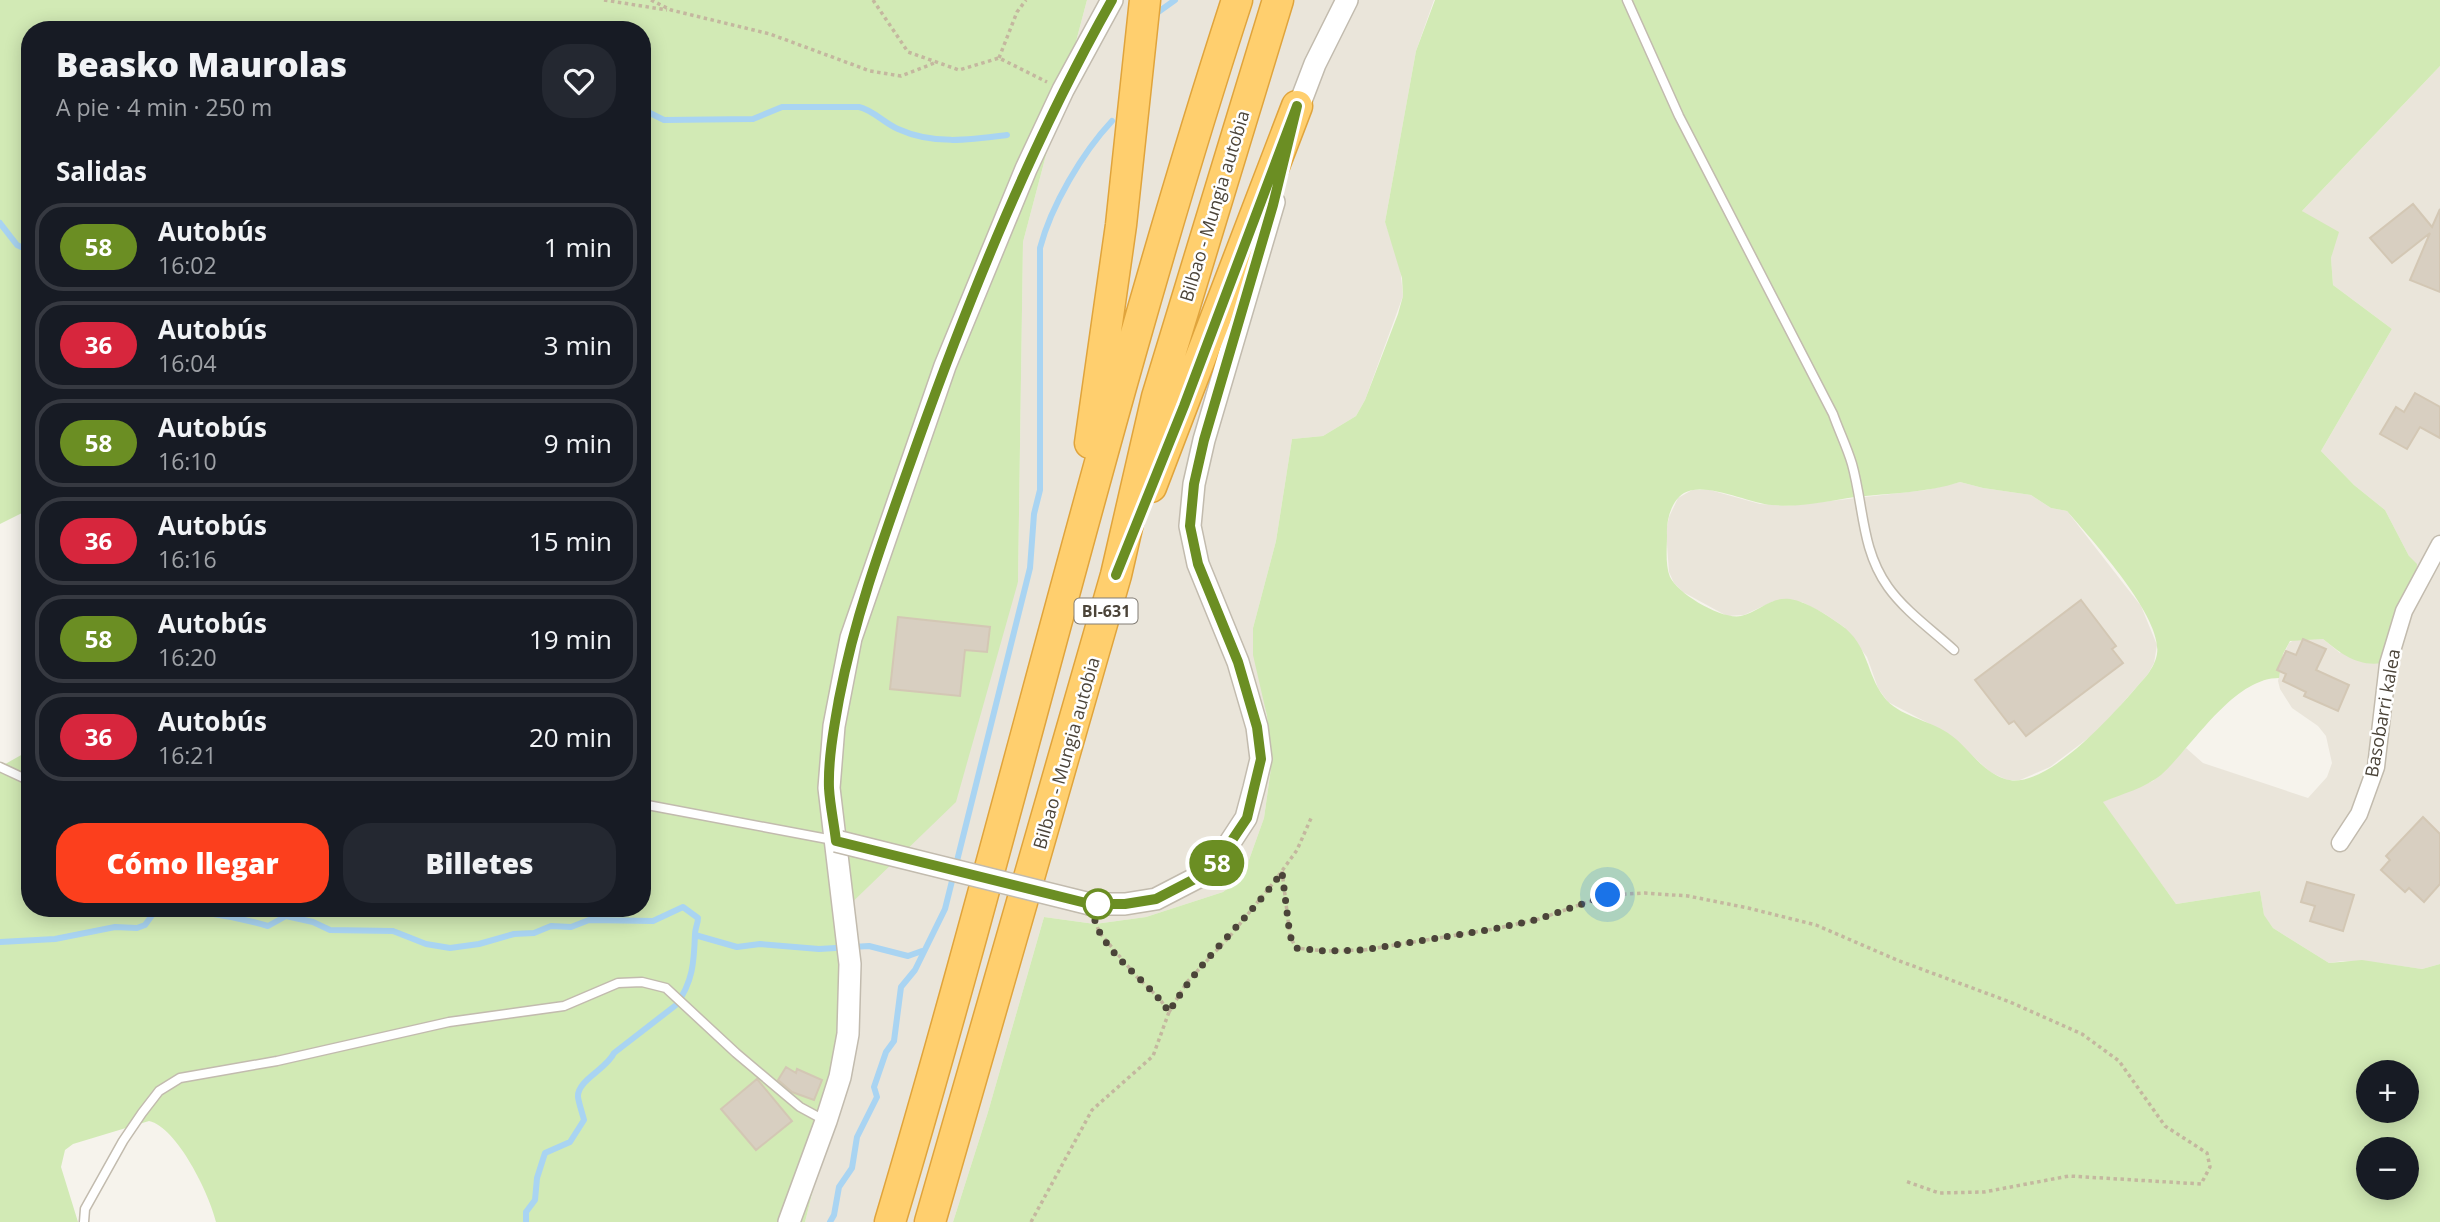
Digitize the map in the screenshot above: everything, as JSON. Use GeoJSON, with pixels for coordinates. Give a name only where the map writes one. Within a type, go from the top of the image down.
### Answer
{"type":"FeatureCollection","features":[{"type":"Feature","properties":{"kind":"highway"},"geometry":{"type":"LineString","coordinates":[[1092,488],[1089,446],[1121,225],[1145,0]]}},
{"type":"Feature","properties":{"kind":"highway","name":"Bilbao - Mungia autobia"},"geometry":{"type":"LineString","coordinates":[[890,1222],[1092,488],[1195,132],[1237,0]]}},
{"type":"Feature","properties":{"kind":"highway","name":"Bilbao - Mungia autobia"},"geometry":{"type":"LineString","coordinates":[[930,1222],[1116,575],[1157,397],[1278,0]]}},
{"type":"Feature","properties":{"kind":"highway"},"geometry":{"type":"LineString","coordinates":[[1116,575],[1184,406],[1297,106]]}},
{"type":"Feature","properties":{"kind":"street"},"geometry":{"type":"LineString","coordinates":[[789,1222],[840,1077],[848,1034],[850,964],[829,788],[834,726],[851,638],[945,366],[1026,169],[1063,90],[1112,0]]}},
{"type":"Feature","properties":{"kind":"street"},"geometry":{"type":"LineString","coordinates":[[836,841],[1090,904],[1125,904],[1156,899],[1212,870],[1247,818],[1261,759],[1257,727],[1238,662],[1198,564],[1190,526],[1194,484],[1204,440],[1273,205],[1297,106],[1346,0]]}},
{"type":"Feature","properties":{"kind":"street","name":"Basobarri kalea"},"geometry":{"type":"LineString","coordinates":[[2340,843],[2360,814],[2376,767],[2388,664],[2404,611],[2440,544]]}},
{"type":"Feature","properties":{"kind":"lane"},"geometry":{"type":"LineString","coordinates":[[1627,0],[1679,116],[1833,414],[1852,464],[1866,544],[1877,567],[1888,587],[1954,650]]}},
{"type":"Feature","properties":{"kind":"lane"},"geometry":{"type":"LineString","coordinates":[[0,767],[21,776]]}},
{"type":"Feature","properties":{"kind":"lane"},"geometry":{"type":"LineString","coordinates":[[651,806],[836,841]]}},
{"type":"Feature","properties":{"kind":"lane"},"geometry":{"type":"LineString","coordinates":[[84,1222],[85,1209],[123,1141],[159,1091],[180,1078],[449,1022],[564,1006],[618,983],[642,982],[666,988],[800,1107],[826,1121]]}},
{"type":"Feature","properties":{"kind":"path"},"geometry":{"type":"LineString","coordinates":[[604,0],[671,10],[770,34],[870,71],[901,76],[937,62]]}},
{"type":"Feature","properties":{"kind":"path"},"geometry":{"type":"LineString","coordinates":[[651,0],[671,10]]}},
{"type":"Feature","properties":{"kind":"path"},"geometry":{"type":"LineString","coordinates":[[873,0],[908,52],[959,70],[999,58],[1063,90]]}},
{"type":"Feature","properties":{"kind":"path"},"geometry":{"type":"LineString","coordinates":[[999,58],[1017,12],[1026,0]]}},
{"type":"Feature","properties":{"kind":"path"},"geometry":{"type":"LineString","coordinates":[[1031,1222],[1093,1110],[1153,1056],[1169,1012],[1187,982],[1230,936],[1282,872],[1297,850],[1312,816]]}},
{"type":"Feature","properties":{"kind":"path"},"geometry":{"type":"LineString","coordinates":[[1282,872],[1290,936],[1296,948],[1325,951],[1364,950],[1494,929],[1539,919],[1608,895],[1620,894],[1688,896],[1816,925],[1897,960],[2010,1002],[2082,1034],[2119,1060],[2165,1126],[2207,1153],[2210,1167],[2201,1184],[2069,1176],[1984,1192],[1939,1192],[1905,1181]]}},
{"type":"Feature","properties":{"kind":"path"},"geometry":{"type":"LineString","coordinates":[[1090,904],[1099,932],[1169,1012]]}},
{"type":"Feature","properties":{"kind":"shaded area"},"geometry":{"type":"Polygon","coordinates":[[[1087,0],[1434,0],[1416,51],[1385,222],[1400,266],[1403,296],[1365,400],[1356,416],[1323,436],[1292,439],[1276,541],[1253,628],[1267,716],[1271,768],[1264,818],[1245,871],[1239,880],[1223,892],[1146,917],[1095,924],[1044,917],[953,1222],[805,1222],[861,984],[839,915],[869,884],[1018,582],[1023,242],[1087,0]]]}},
{"type":"Feature","properties":{"kind":"shaded area"},"geometry":{"type":"Polygon","coordinates":[[[2440,66],[2440,964],[2422,969],[2380,963],[2329,963],[2273,928],[2264,916],[2260,891],[2176,904],[2102,802],[2153,781],[2186,748],[2203,763],[2308,798],[2327,777],[2332,763],[2326,736],[2318,726],[2292,708],[2280,689],[2278,681],[2284,654],[2289,643],[2294,640],[2323,639],[2340,653],[2409,556],[2385,510],[2354,485],[2321,451],[2392,329],[2333,285],[2331,258],[2334,244],[2302,211],[2440,66]]]}},
{"type":"Feature","properties":{"kind":"shaded area"},"geometry":{"type":"Polygon","coordinates":[[[1960,482],[2031,495],[2051,508],[2067,511],[2141,606],[2157,645],[2154,663],[2148,674],[2099,730],[2050,767],[2020,780],[2007,780],[1990,772],[1949,734],[1888,702],[1878,688],[1867,657],[1844,627],[1825,614],[1802,602],[1774,601],[1744,615],[1727,616],[1683,592],[1674,583],[1669,572],[1666,531],[1669,517],[1678,498],[1692,490],[1710,490],[1760,504],[1787,506],[1926,490],[1960,482]]]}},
{"type":"Feature","properties":{"kind":"green space"},"geometry":{"type":"Polygon","coordinates":[[[0,0],[1087,0],[1023,242],[1018,582],[956,802],[839,915],[860,975],[860,1003],[805,1222],[216,1222],[200,1180],[181,1148],[160,1126],[149,1121],[73,1144],[65,1150],[61,1167],[78,1222],[0,1222],[0,767],[21,755],[21,917],[651,917],[651,21],[21,21],[21,514],[0,524],[0,0]]]}},
{"type":"Feature","properties":{"kind":"green space"},"geometry":{"type":"Polygon","coordinates":[[[1435,0],[2440,0],[2440,66],[2302,211],[2339,232],[2331,258],[2333,285],[2392,329],[2321,451],[2354,485],[2385,510],[2409,556],[2417,564],[2416,577],[2382,663],[2357,661],[2323,639],[2290,641],[2283,654],[2279,678],[2262,681],[2230,701],[2155,780],[2103,802],[2176,904],[2260,891],[2264,915],[2273,928],[2329,963],[2362,960],[2422,969],[2440,964],[2440,1222],[953,1222],[1044,917],[1095,924],[1146,917],[1223,892],[1239,880],[1245,871],[1264,818],[1271,768],[1267,716],[1253,655],[1253,628],[1276,541],[1292,439],[1323,436],[1356,416],[1365,400],[1403,296],[1402,278],[1385,222],[1416,51],[1435,0]],[[1960,482],[1921,491],[1793,506],[1772,505],[1715,491],[1693,490],[1679,497],[1670,512],[1667,530],[1668,572],[1675,584],[1691,598],[1723,614],[1741,616],[1783,599],[1817,609],[1841,625],[1857,641],[1878,688],[1897,709],[1948,733],[1996,775],[2005,779],[2022,780],[2042,773],[2063,760],[2121,705],[2152,667],[2157,654],[2156,638],[2149,620],[2123,579],[2067,511],[2051,508],[2031,495],[1960,482]]]}},
{"type":"Feature","properties":{"kind":"building"},"geometry":{"type":"Polygon","coordinates":[[[2413,204],[2432,227],[2440,209],[2440,292],[2410,280],[2430,233],[2392,263],[2370,238],[2413,204]]]}},
{"type":"Feature","properties":{"kind":"building"},"geometry":{"type":"Polygon","coordinates":[[[2415,393],[2440,407],[2440,438],[2420,427],[2407,449],[2380,434],[2396,407],[2404,412],[2415,393]]]}},
{"type":"Feature","properties":{"kind":"building"},"geometry":{"type":"Polygon","coordinates":[[[2081,600],[2116,646],[2112,649],[2123,663],[2026,736],[2014,721],[2009,724],[1975,680],[2081,600]]]}},
{"type":"Feature","properties":{"kind":"building"},"geometry":{"type":"Polygon","coordinates":[[[898,617],[990,627],[987,652],[965,650],[960,696],[890,689],[898,617]]]}},
{"type":"Feature","properties":{"kind":"building"},"geometry":{"type":"Polygon","coordinates":[[[2303,639],[2326,649],[2316,670],[2349,685],[2338,711],[2304,696],[2306,692],[2283,681],[2286,674],[2277,670],[2286,651],[2296,655],[2303,639]]]}},
{"type":"Feature","properties":{"kind":"building"},"geometry":{"type":"Polygon","coordinates":[[[2423,817],[2440,834],[2440,884],[2424,902],[2409,888],[2405,892],[2381,870],[2390,860],[2386,856],[2423,817]]]}},
{"type":"Feature","properties":{"kind":"building"},"geometry":{"type":"Polygon","coordinates":[[[2307,882],[2354,895],[2343,931],[2310,921],[2315,906],[2301,902],[2307,882]]]}},
{"type":"Feature","properties":{"kind":"building"},"geometry":{"type":"Polygon","coordinates":[[[786,1067],[796,1073],[797,1069],[822,1080],[814,1100],[792,1092],[778,1080],[786,1067]]]}},
{"type":"Feature","properties":{"kind":"building"},"geometry":{"type":"Polygon","coordinates":[[[757,1079],[792,1121],[756,1150],[721,1109],[757,1079]]]}},
{"type":"Feature","properties":{"kind":"waterway"},"geometry":{"type":"LineString","coordinates":[[1154,15],[1175,0]]}},
{"type":"Feature","properties":{"kind":"waterway"},"geometry":{"type":"LineString","coordinates":[[651,114],[664,120],[753,119],[782,107],[859,107],[898,129],[924,137],[965,140],[1007,135]]}},
{"type":"Feature","properties":{"kind":"waterway"},"geometry":{"type":"LineString","coordinates":[[830,1222],[834,1215],[839,1187],[852,1168],[857,1137],[877,1097],[874,1087],[886,1052],[894,1041],[901,987],[915,970],[945,909],[1030,568],[1034,514],[1040,490],[1040,248],[1069,181],[1090,148],[1112,121]]}},
{"type":"Feature","properties":{"kind":"waterway"},"geometry":{"type":"LineString","coordinates":[[0,223],[21,247]]}},
{"type":"Feature","properties":{"kind":"waterway"},"geometry":{"type":"LineString","coordinates":[[290,917],[313,922],[330,930],[393,931],[426,944],[450,948],[479,944],[514,934],[534,933],[551,926],[571,927],[589,920],[653,921],[683,907],[698,918],[693,963],[682,996],[676,1005],[614,1053],[582,1085],[578,1097],[584,1120],[570,1142],[545,1153],[537,1178],[535,1200],[526,1212],[526,1222]]}},
{"type":"Feature","properties":{"kind":"waterway"},"geometry":{"type":"LineString","coordinates":[[0,942],[55,939],[115,927],[137,928],[145,925],[151,917]]}},
{"type":"Feature","properties":{"kind":"waterway"},"geometry":{"type":"LineString","coordinates":[[231,917],[268,926],[284,917]]}},
{"type":"Feature","properties":{"kind":"waterway"},"geometry":{"type":"LineString","coordinates":[[695,935],[737,947],[760,944],[819,949],[869,946],[908,956],[922,951]]}},
{"type":"Feature","properties":{"kind":"bus line","name":"58"},"geometry":{"type":"LineString","coordinates":[[1112,0],[1063,90],[1026,169],[945,366],[851,638],[834,726],[829,788],[836,841],[1090,904],[1125,904],[1156,899],[1212,870],[1247,818],[1261,759],[1257,727],[1238,662],[1198,564],[1190,526],[1194,484],[1204,440],[1273,205],[1297,106],[1256,208],[1184,406],[1116,575]]}},
{"type":"Feature","properties":{"kind":"route"},"geometry":{"type":"LineString","coordinates":[[1098,904],[1090,904],[1099,932],[1169,1012],[1187,982],[1230,936],[1282,872],[1290,936],[1296,948],[1325,951],[1364,950],[1494,929],[1539,919],[1608,895]]}}]}
